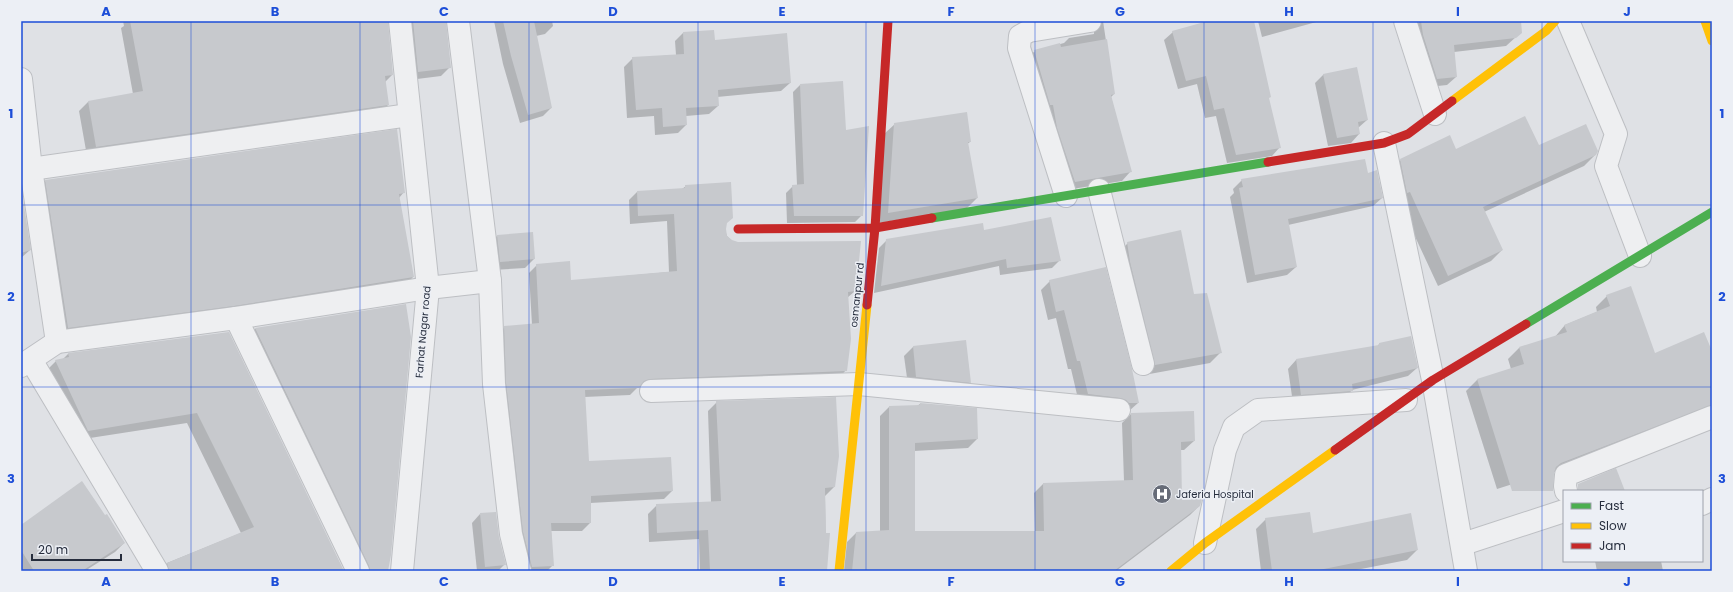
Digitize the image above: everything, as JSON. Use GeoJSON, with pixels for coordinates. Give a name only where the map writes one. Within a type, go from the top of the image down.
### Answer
{"type":"FeatureCollection","features":[{"type":"Feature","properties":{"kind":"street","name":"Farhat Nagar road"},"geometry":{"type":"LineString","coordinates":[[400,21],[428,288],[402,571]]}},
{"type":"Feature","properties":{"kind":"street"},"geometry":{"type":"LineString","coordinates":[[458,21],[490,281],[494,384],[511,534],[520,571]]}},
{"type":"Feature","properties":{"kind":"street","name":"osmanpur rd"},"geometry":{"type":"LineString","coordinates":[[840,571],[875,228],[888,21]]}},
{"type":"Feature","properties":{"kind":"street"},"geometry":{"type":"LineString","coordinates":[[1066,196],[1019,48],[1020,36],[1030,31],[1056,24],[1090,21]]}},
{"type":"Feature","properties":{"kind":"street"},"geometry":{"type":"LineString","coordinates":[[1405,21],[1435,114]]}},
{"type":"Feature","properties":{"kind":"street"},"geometry":{"type":"LineString","coordinates":[[738,229],[875,228],[1384,143],[1408,134],[1546,31],[1555,21]]}},
{"type":"Feature","properties":{"kind":"street"},"geometry":{"type":"LineString","coordinates":[[1568,21],[1616,134],[1606,166],[1640,256]]}},
{"type":"Feature","properties":{"kind":"street"},"geometry":{"type":"LineString","coordinates":[[1705,21],[1712,41]]}},
{"type":"Feature","properties":{"kind":"street"},"geometry":{"type":"LineString","coordinates":[[21,79],[31,169],[57,342]]}},
{"type":"Feature","properties":{"kind":"street"},"geometry":{"type":"LineString","coordinates":[[31,169],[409,114]]}},
{"type":"Feature","properties":{"kind":"street"},"geometry":{"type":"LineString","coordinates":[[1384,143],[1433,380],[1463,544],[1466,571]]}},
{"type":"Feature","properties":{"kind":"street"},"geometry":{"type":"LineString","coordinates":[[1099,190],[1143,364]]}},
{"type":"Feature","properties":{"kind":"street"},"geometry":{"type":"LineString","coordinates":[[1171,571],[1205,543],[1433,380],[1712,212]]}},
{"type":"Feature","properties":{"kind":"street"},"geometry":{"type":"LineString","coordinates":[[157,571],[26,363],[57,342],[236,318],[428,288],[490,281]]}},
{"type":"Feature","properties":{"kind":"street"},"geometry":{"type":"LineString","coordinates":[[236,318],[358,571]]}},
{"type":"Feature","properties":{"kind":"street"},"geometry":{"type":"LineString","coordinates":[[650,391],[859,384],[1119,410]]}},
{"type":"Feature","properties":{"kind":"street"},"geometry":{"type":"LineString","coordinates":[[1205,543],[1225,450],[1234,426],[1258,410],[1406,400]]}},
{"type":"Feature","properties":{"kind":"street"},"geometry":{"type":"LineString","coordinates":[[1566,490],[1566,475],[1712,417]]}},
{"type":"Feature","properties":{"kind":"street"},"geometry":{"type":"LineString","coordinates":[[1703,504],[1712,499]]}},
{"type":"Feature","properties":{"kind":"street"},"geometry":{"type":"LineString","coordinates":[[1463,544],[1563,511]]}},
{"type":"Feature","properties":{"kind":"building"},"geometry":{"type":"Polygon","coordinates":[[[130,21],[388,21],[393,75],[385,76],[389,105],[96,147],[88,101],[143,91],[130,21]]]}},
{"type":"Feature","properties":{"kind":"building"},"geometry":{"type":"Polygon","coordinates":[[[413,21],[446,21],[451,68],[418,72],[413,21]]]}},
{"type":"Feature","properties":{"kind":"building"},"geometry":{"type":"Polygon","coordinates":[[[503,21],[534,21],[552,108],[528,115],[511,56],[503,21]]]}},
{"type":"Feature","properties":{"kind":"building"},"geometry":{"type":"Polygon","coordinates":[[[1208,21],[1254,21],[1271,97],[1269,98],[1281,148],[1236,155],[1224,108],[1214,110],[1206,76],[1186,81],[1172,31],[1208,21]]]}},
{"type":"Feature","properties":{"kind":"building"},"geometry":{"type":"Polygon","coordinates":[[[1421,21],[1521,21],[1522,33],[1516,38],[1454,45],[1457,77],[1437,79],[1423,35],[1421,21]]]}},
{"type":"Feature","properties":{"kind":"building"},"geometry":{"type":"Polygon","coordinates":[[[714,30],[715,40],[787,33],[791,83],[718,90],[719,106],[686,108],[687,125],[663,127],[662,108],[636,110],[632,57],[684,54],[683,32],[714,30]]]}},
{"type":"Feature","properties":{"kind":"building"},"geometry":{"type":"Polygon","coordinates":[[[1107,39],[1115,94],[1111,95],[1132,172],[1075,182],[1057,128],[1053,105],[1050,105],[1034,50],[1060,43],[1061,47],[1107,39]]]}},
{"type":"Feature","properties":{"kind":"building"},"geometry":{"type":"Polygon","coordinates":[[[1357,67],[1368,120],[1358,122],[1360,134],[1337,138],[1323,74],[1357,67]]]}},
{"type":"Feature","properties":{"kind":"building"},"geometry":{"type":"Polygon","coordinates":[[[843,81],[846,130],[869,126],[863,216],[794,216],[792,185],[804,184],[800,84],[843,81]]]}},
{"type":"Feature","properties":{"kind":"building"},"geometry":{"type":"Polygon","coordinates":[[[967,112],[971,142],[968,142],[978,198],[888,213],[894,123],[967,112]]]}},
{"type":"Feature","properties":{"kind":"building"},"geometry":{"type":"Polygon","coordinates":[[[1525,116],[1539,145],[1586,124],[1598,151],[1596,155],[1483,207],[1503,250],[1448,276],[1410,192],[1407,193],[1400,159],[1450,135],[1456,149],[1525,116]]]}},
{"type":"Feature","properties":{"kind":"building"},"geometry":{"type":"Polygon","coordinates":[[[397,129],[405,193],[399,194],[414,277],[234,306],[68,328],[45,180],[397,129]]]}},
{"type":"Feature","properties":{"kind":"building"},"geometry":{"type":"Polygon","coordinates":[[[1365,159],[1368,173],[1377,170],[1383,198],[1288,219],[1297,267],[1255,275],[1239,188],[1243,187],[1241,179],[1365,159]]]}},
{"type":"Feature","properties":{"kind":"building"},"geometry":{"type":"Polygon","coordinates":[[[731,182],[733,218],[727,223],[726,229],[727,236],[732,240],[738,242],[861,241],[856,291],[848,292],[851,339],[847,371],[651,379],[644,381],[639,388],[585,390],[589,461],[671,457],[673,491],[591,496],[591,523],[551,523],[554,566],[532,567],[523,532],[506,383],[504,326],[539,323],[536,264],[570,261],[571,280],[677,271],[674,214],[638,216],[637,191],[685,188],[685,185],[731,182]]]}},
{"type":"Feature","properties":{"kind":"building"},"geometry":{"type":"Polygon","coordinates":[[[21,187],[31,250],[21,253],[21,187]]]}},
{"type":"Feature","properties":{"kind":"building"},"geometry":{"type":"Polygon","coordinates":[[[1051,217],[1061,261],[1007,268],[1006,259],[881,286],[886,239],[983,223],[984,230],[1051,217]]]}},
{"type":"Feature","properties":{"kind":"building"},"geometry":{"type":"Polygon","coordinates":[[[1181,230],[1194,294],[1207,293],[1222,353],[1155,365],[1130,262],[1127,242],[1181,230]]]}},
{"type":"Feature","properties":{"kind":"building"},"geometry":{"type":"Polygon","coordinates":[[[533,232],[535,259],[500,262],[497,235],[533,232]]]}},
{"type":"Feature","properties":{"kind":"building"},"geometry":{"type":"Polygon","coordinates":[[[1106,267],[1132,369],[1139,403],[1129,403],[1120,398],[1088,394],[1080,361],[1077,361],[1064,310],[1056,312],[1049,280],[1106,267]]]}},
{"type":"Feature","properties":{"kind":"building"},"geometry":{"type":"Polygon","coordinates":[[[1631,286],[1655,353],[1704,332],[1712,351],[1712,405],[1561,463],[1556,467],[1554,473],[1553,491],[1512,491],[1477,379],[1524,364],[1519,347],[1567,332],[1564,325],[1610,306],[1606,295],[1631,286]]]}},
{"type":"Feature","properties":{"kind":"building"},"geometry":{"type":"Polygon","coordinates":[[[406,304],[411,337],[391,555],[388,571],[370,571],[369,566],[255,328],[406,304]]]}},
{"type":"Feature","properties":{"kind":"building"},"geometry":{"type":"Polygon","coordinates":[[[229,332],[344,571],[169,571],[167,563],[254,527],[197,413],[88,431],[55,360],[69,357],[68,353],[229,332]]]}},
{"type":"Feature","properties":{"kind":"building"},"geometry":{"type":"Polygon","coordinates":[[[1411,336],[1418,368],[1352,384],[1353,391],[1301,395],[1296,359],[1379,345],[1379,343],[1411,336]]]}},
{"type":"Feature","properties":{"kind":"building"},"geometry":{"type":"Polygon","coordinates":[[[966,340],[971,383],[916,377],[913,346],[966,340]]]}},
{"type":"Feature","properties":{"kind":"building"},"geometry":{"type":"Polygon","coordinates":[[[836,397],[839,456],[835,487],[825,488],[826,533],[830,533],[827,571],[710,571],[708,530],[657,533],[656,504],[721,501],[716,401],[836,397]]]}},
{"type":"Feature","properties":{"kind":"building"},"geometry":{"type":"Polygon","coordinates":[[[920,403],[977,408],[978,439],[915,443],[915,531],[1044,531],[1043,483],[1133,480],[1131,413],[1194,411],[1195,441],[1181,442],[1182,500],[1202,499],[1200,506],[1114,571],[852,571],[856,532],[889,530],[889,406],[920,405],[920,403]]]}},
{"type":"Feature","properties":{"kind":"building"},"geometry":{"type":"Polygon","coordinates":[[[1616,468],[1625,490],[1578,490],[1578,484],[1616,468]]]}},
{"type":"Feature","properties":{"kind":"building"},"geometry":{"type":"Polygon","coordinates":[[[82,481],[105,515],[107,514],[125,543],[82,571],[34,571],[21,550],[21,525],[82,481]]]}},
{"type":"Feature","properties":{"kind":"building"},"geometry":{"type":"Polygon","coordinates":[[[496,512],[499,537],[506,565],[485,567],[480,513],[496,512]]]}},
{"type":"Feature","properties":{"kind":"building"},"geometry":{"type":"Polygon","coordinates":[[[1310,512],[1313,533],[1411,513],[1418,550],[1314,571],[1272,571],[1265,518],[1310,512]]]}},
{"type":"Feature","properties":{"kind":"traffic: fast"},"geometry":{"type":"LineString","coordinates":[[932,218],[1268,162]]}},
{"type":"Feature","properties":{"kind":"traffic: fast"},"geometry":{"type":"LineString","coordinates":[[1526,324],[1712,212]]}},
{"type":"Feature","properties":{"kind":"traffic: slow"},"geometry":{"type":"LineString","coordinates":[[1452,101],[1546,31],[1555,21]]}},
{"type":"Feature","properties":{"kind":"traffic: slow"},"geometry":{"type":"LineString","coordinates":[[1705,21],[1712,41]]}},
{"type":"Feature","properties":{"kind":"traffic: slow"},"geometry":{"type":"LineString","coordinates":[[839,571],[867,305]]}},
{"type":"Feature","properties":{"kind":"traffic: slow"},"geometry":{"type":"LineString","coordinates":[[1171,571],[1205,543],[1335,450]]}},
{"type":"Feature","properties":{"kind":"traffic: jam"},"geometry":{"type":"LineString","coordinates":[[867,305],[875,228],[888,21]]}},
{"type":"Feature","properties":{"kind":"traffic: jam"},"geometry":{"type":"LineString","coordinates":[[1268,162],[1384,143],[1408,134],[1452,101]]}},
{"type":"Feature","properties":{"kind":"traffic: jam"},"geometry":{"type":"LineString","coordinates":[[738,229],[875,228],[932,218]]}},
{"type":"Feature","properties":{"kind":"traffic: jam"},"geometry":{"type":"LineString","coordinates":[[1335,450],[1433,380],[1526,324]]}},
{"type":"Feature","properties":{"kind":"place","name":"Jaferia Hospital"},"geometry":{"type":"Point","coordinates":[1162,494]}}]}
